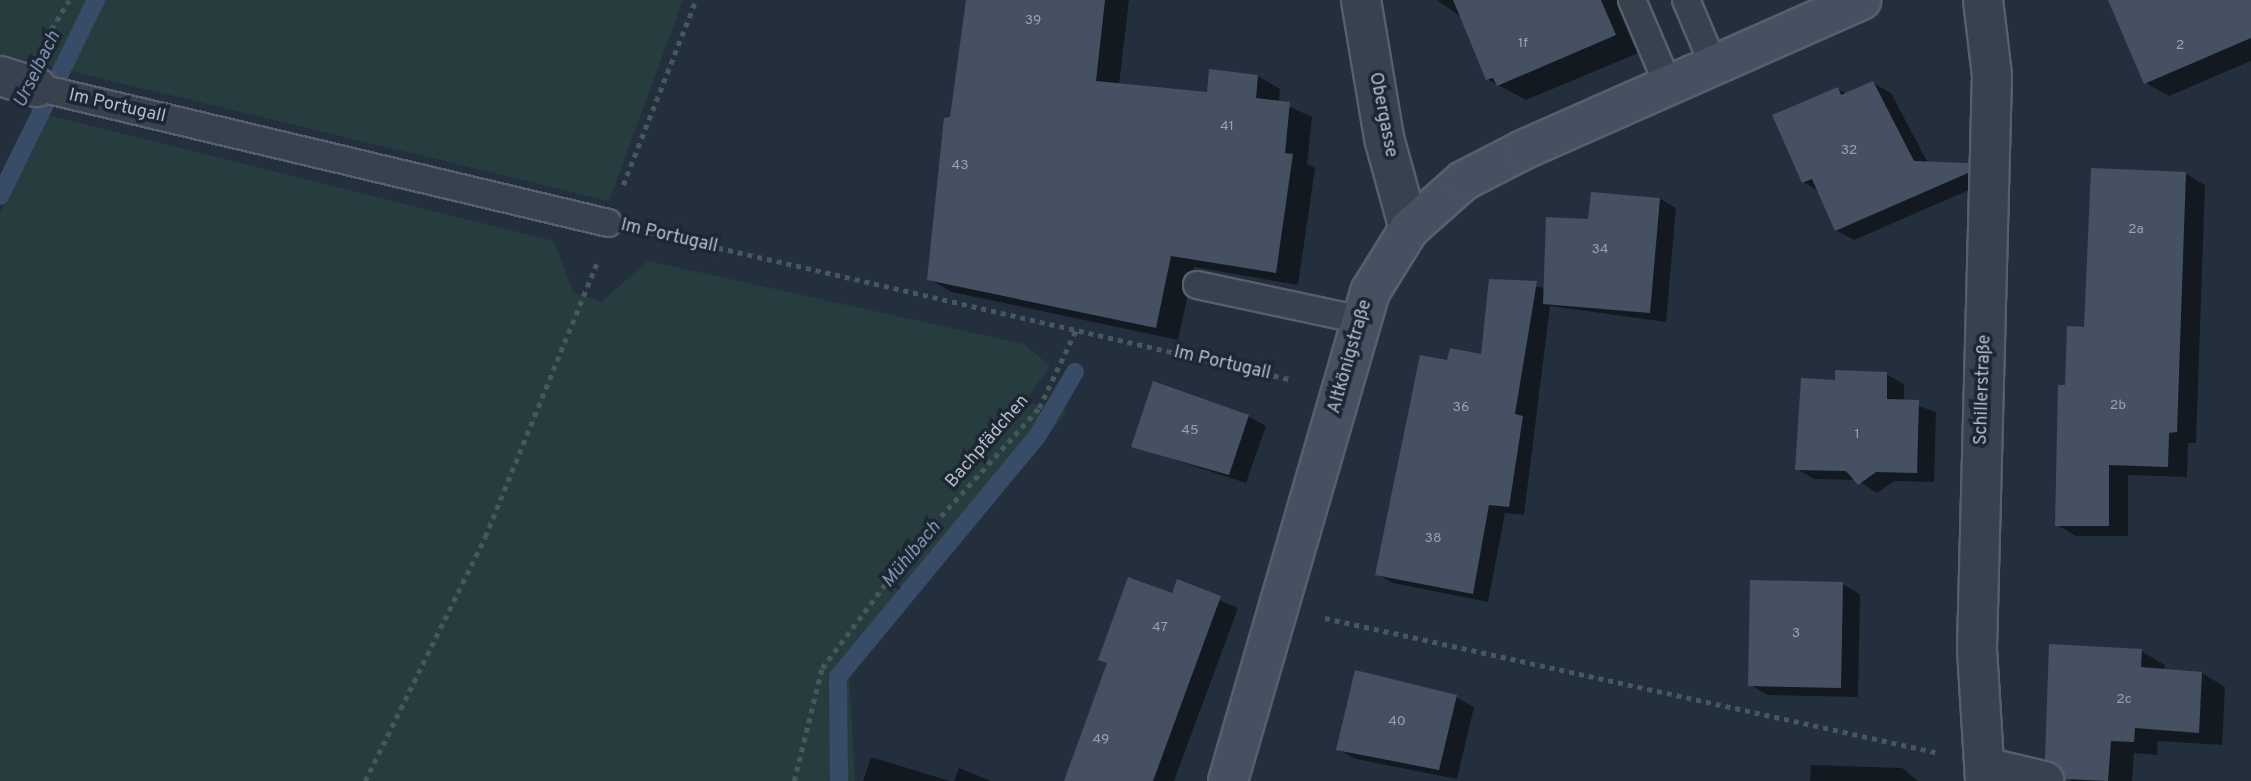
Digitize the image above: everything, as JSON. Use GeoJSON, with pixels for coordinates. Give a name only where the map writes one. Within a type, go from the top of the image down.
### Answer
{"type":"FeatureCollection","features":[{"type":"Feature","properties":{"kind":"street","name":"Obergasse"},"geometry":{"type":"LineString","coordinates":[[1361,0],[1384,138],[1409,229]]}},
{"type":"Feature","properties":{"kind":"street","name":"Altkönigstraße"},"geometry":{"type":"LineString","coordinates":[[1228,781],[1283,608],[1340,391],[1370,292],[1409,229],[1463,181],[1668,85],[1861,0]]}},
{"type":"Feature","properties":{"kind":"street","name":"Schillerstraße"},"geometry":{"type":"LineString","coordinates":[[1983,0],[1992,75],[1977,649],[1985,774]]}},
{"type":"Feature","properties":{"kind":"street","name":"Im Portugall"},"geometry":{"type":"LineString","coordinates":[[0,76],[49,90]]}},
{"type":"Feature","properties":{"kind":"street"},"geometry":{"type":"LineString","coordinates":[[1985,774],[2044,781]]}},
{"type":"Feature","properties":{"kind":"lane"},"geometry":{"type":"LineString","coordinates":[[1632,0],[1668,85]]}},
{"type":"Feature","properties":{"kind":"lane"},"geometry":{"type":"LineString","coordinates":[[1686,0],[1714,66]]}},
{"type":"Feature","properties":{"kind":"lane","name":"Im Portugall"},"geometry":{"type":"LineString","coordinates":[[49,90],[608,223]]}},
{"type":"Feature","properties":{"kind":"lane"},"geometry":{"type":"LineString","coordinates":[[1197,285],[1362,320]]}},
{"type":"Feature","properties":{"kind":"path"},"geometry":{"type":"LineString","coordinates":[[365,781],[485,537],[588,298],[608,223],[696,0]]}},
{"type":"Feature","properties":{"kind":"path","name":"Im Portugall"},"geometry":{"type":"LineString","coordinates":[[608,223],[1340,391]]}},
{"type":"Feature","properties":{"kind":"path","name":"Bachpfädchen"},"geometry":{"type":"LineString","coordinates":[[794,781],[822,668],[914,546],[1039,408],[1076,331]]}},
{"type":"Feature","properties":{"kind":"path"},"geometry":{"type":"LineString","coordinates":[[1283,608],[1985,774]]}},
{"type":"Feature","properties":{"kind":"green space"},"geometry":{"type":"Polygon","coordinates":[[[0,0],[683,0],[609,201],[0,54],[0,0]]]}},
{"type":"Feature","properties":{"kind":"green space"},"geometry":{"type":"Polygon","coordinates":[[[47,115],[554,241],[573,292],[601,302],[648,261],[1024,344],[1050,366],[1025,401],[1067,412],[849,674],[855,781],[0,781],[0,213],[47,115]]]}},
{"type":"Feature","properties":{"kind":"building"},"geometry":{"type":"Polygon","coordinates":[[[966,0],[1105,0],[1096,81],[1207,92],[1209,69],[1258,75],[1256,98],[1290,102],[1285,153],[1293,154],[1276,273],[1171,256],[1156,328],[927,280],[944,118],[950,117],[966,0]]]}},
{"type":"Feature","properties":{"kind":"building"},"geometry":{"type":"Polygon","coordinates":[[[1453,0],[1601,0],[1616,35],[1497,86],[1493,78],[1486,80],[1453,0]]]}},
{"type":"Feature","properties":{"kind":"building"},"geometry":{"type":"Polygon","coordinates":[[[2108,0],[2251,0],[2251,38],[2144,84],[2108,0]]]}},
{"type":"Feature","properties":{"kind":"building"},"geometry":{"type":"Polygon","coordinates":[[[1873,81],[1914,161],[1968,163],[1968,173],[1835,231],[1812,179],[1802,183],[1772,115],[1838,87],[1841,95],[1873,81]]]}},
{"type":"Feature","properties":{"kind":"building"},"geometry":{"type":"Polygon","coordinates":[[[2091,168],[2186,172],[2177,432],[2169,433],[2168,467],[2109,465],[2109,526],[2055,526],[2058,385],[2065,385],[2067,326],[2084,327],[2091,168]]]}},
{"type":"Feature","properties":{"kind":"building"},"geometry":{"type":"Polygon","coordinates":[[[1591,192],[1660,198],[1650,313],[1543,304],[1546,217],[1588,219],[1591,192]]]}},
{"type":"Feature","properties":{"kind":"building"},"geometry":{"type":"Polygon","coordinates":[[[1489,279],[1537,281],[1515,414],[1523,416],[1509,507],[1489,505],[1473,594],[1375,575],[1420,355],[1447,360],[1450,348],[1481,354],[1489,279]]]}},
{"type":"Feature","properties":{"kind":"building"},"geometry":{"type":"Polygon","coordinates":[[[1835,370],[1887,372],[1887,399],[1919,400],[1917,473],[1876,472],[1858,485],[1846,471],[1795,470],[1801,378],[1835,380],[1835,370]]]}},
{"type":"Feature","properties":{"kind":"building"},"geometry":{"type":"Polygon","coordinates":[[[1153,381],[1249,415],[1229,475],[1131,447],[1153,381]]]}},
{"type":"Feature","properties":{"kind":"building"},"geometry":{"type":"Polygon","coordinates":[[[1128,577],[1172,593],[1177,579],[1221,596],[1153,781],[1064,781],[1107,663],[1098,660],[1128,577]]]}},
{"type":"Feature","properties":{"kind":"building"},"geometry":{"type":"Polygon","coordinates":[[[1750,580],[1843,582],[1841,688],[1748,686],[1750,580]]]}},
{"type":"Feature","properties":{"kind":"building"},"geometry":{"type":"Polygon","coordinates":[[[2049,644],[2142,649],[2141,667],[2202,672],[2199,733],[2135,728],[2134,742],[2111,741],[2108,781],[2065,779],[2059,766],[2045,759],[2049,644]]]}},
{"type":"Feature","properties":{"kind":"building"},"geometry":{"type":"Polygon","coordinates":[[[1355,670],[1457,695],[1439,770],[1336,750],[1355,670]]]}},
{"type":"Feature","properties":{"kind":"waterway","name":"Urselbach"},"geometry":{"type":"LineString","coordinates":[[0,196],[96,0]]}},
{"type":"Feature","properties":{"kind":"waterway","name":"Mühlbach"},"geometry":{"type":"LineString","coordinates":[[839,781],[838,677],[1038,435],[1075,372]]}}]}
